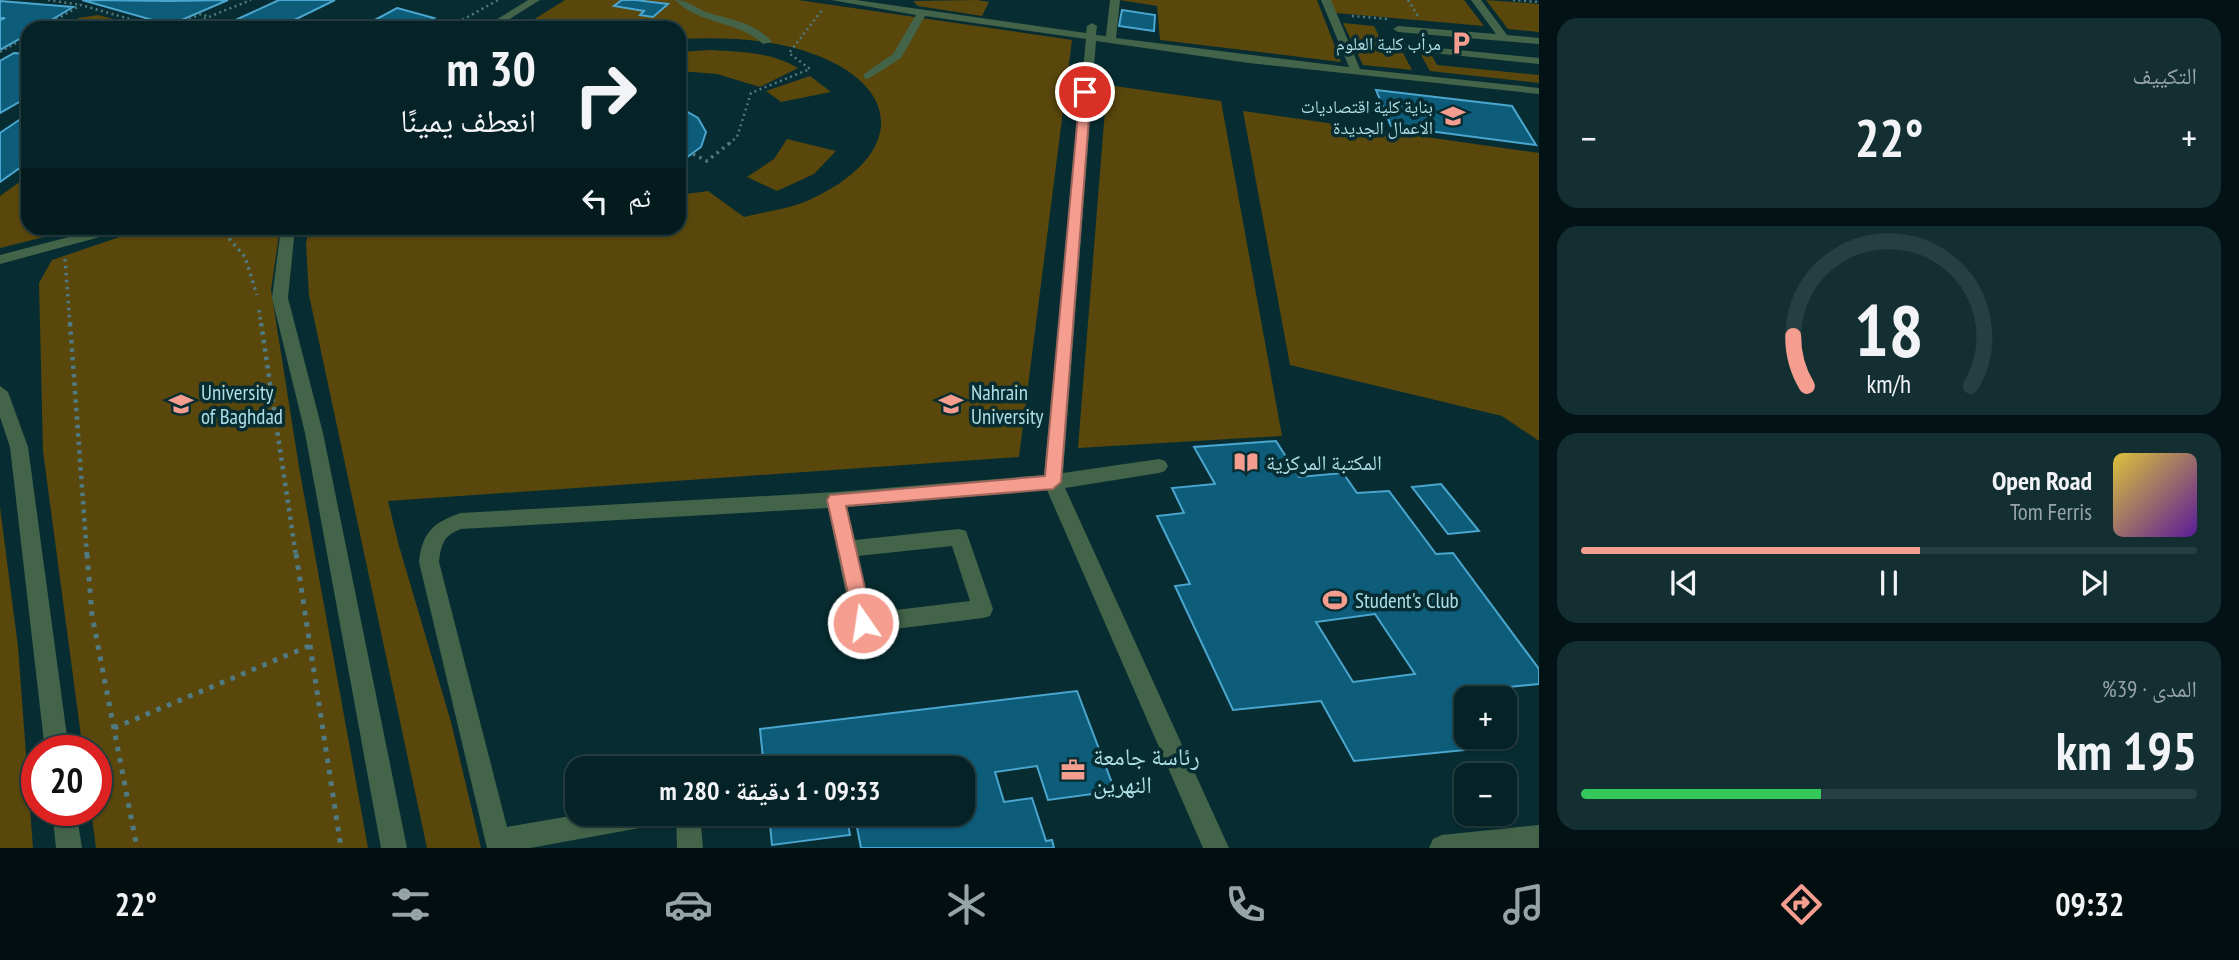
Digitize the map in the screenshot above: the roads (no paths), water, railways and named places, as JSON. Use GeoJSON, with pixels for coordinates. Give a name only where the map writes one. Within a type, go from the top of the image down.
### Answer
{"type":"FeatureCollection","features":[{"type":"Feature","properties":{"kind":"street"},"geometry":{"type":"LineString","coordinates":[[500,21],[535,0]]}},
{"type":"Feature","properties":{"kind":"street"},"geometry":{"type":"LineString","coordinates":[[680,0],[758,34],[767,42]]}},
{"type":"Feature","properties":{"kind":"street"},"geometry":{"type":"LineString","coordinates":[[836,0],[905,5],[922,12],[1091,32],[1111,39],[1356,72],[1539,91]]}},
{"type":"Feature","properties":{"kind":"street"},"geometry":{"type":"LineString","coordinates":[[1111,39],[1115,0]]}},
{"type":"Feature","properties":{"kind":"street"},"geometry":{"type":"LineString","coordinates":[[1326,0],[1356,72]]}},
{"type":"Feature","properties":{"kind":"street"},"geometry":{"type":"LineString","coordinates":[[1476,0],[1504,38]]}},
{"type":"Feature","properties":{"kind":"street"},"geometry":{"type":"LineString","coordinates":[[868,76],[897,56],[922,12]]}},
{"type":"Feature","properties":{"kind":"street"},"geometry":{"type":"LineString","coordinates":[[1427,80],[1398,29],[1539,41]]}},
{"type":"Feature","properties":{"kind":"street"},"geometry":{"type":"LineString","coordinates":[[1091,32],[1053,482],[1216,848]]}},
{"type":"Feature","properties":{"kind":"street"},"geometry":{"type":"LineString","coordinates":[[1409,48],[1539,61]]}},
{"type":"Feature","properties":{"kind":"street"},"geometry":{"type":"LineString","coordinates":[[0,260],[109,235]]}},
{"type":"Feature","properties":{"kind":"street"},"geometry":{"type":"LineString","coordinates":[[288,235],[280,298],[314,433],[394,848]]}},
{"type":"Feature","properties":{"kind":"street"},"geometry":{"type":"LineString","coordinates":[[0,392],[19,447],[55,735]]}},
{"type":"Feature","properties":{"kind":"street"},"geometry":{"type":"LineString","coordinates":[[591,826],[500,844],[429,562],[430,542],[443,526],[461,521],[836,500],[1053,482],[1159,466]]}},
{"type":"Feature","properties":{"kind":"street"},"geometry":{"type":"LineString","coordinates":[[836,500],[846,549],[863,623],[983,609],[959,537],[846,549]]}},
{"type":"Feature","properties":{"kind":"street"},"geometry":{"type":"LineString","coordinates":[[66,826],[69,848]]}},
{"type":"Feature","properties":{"kind":"street"},"geometry":{"type":"LineString","coordinates":[[689,826],[690,848]]}},
{"type":"Feature","properties":{"kind":"street"},"geometry":{"type":"LineString","coordinates":[[1442,848],[1539,838]]}},
{"type":"Feature","properties":{"kind":"place","name":"مرأب كلية العلوم"},"geometry":{"type":"Point","coordinates":[1461,43]}},
{"type":"Feature","properties":{"kind":"place","name":"بناية كلية اقتصاديات الاعمال الجديدة"},"geometry":{"type":"Point","coordinates":[1453,116]}},
{"type":"Feature","properties":{"kind":"place","name":"University of Baghdad"},"geometry":{"type":"Point","coordinates":[181,404]}},
{"type":"Feature","properties":{"kind":"place","name":"Nahrain University"},"geometry":{"type":"Point","coordinates":[951,404]}},
{"type":"Feature","properties":{"kind":"place","name":"المكتبة المركزية"},"geometry":{"type":"Point","coordinates":[1246,462]}},
{"type":"Feature","properties":{"kind":"place","name":"Student's Club"},"geometry":{"type":"Point","coordinates":[1335,600]}},
{"type":"Feature","properties":{"kind":"place","name":"رئاسة جامعة النهرين"},"geometry":{"type":"Point","coordinates":[1073,770]}}]}
